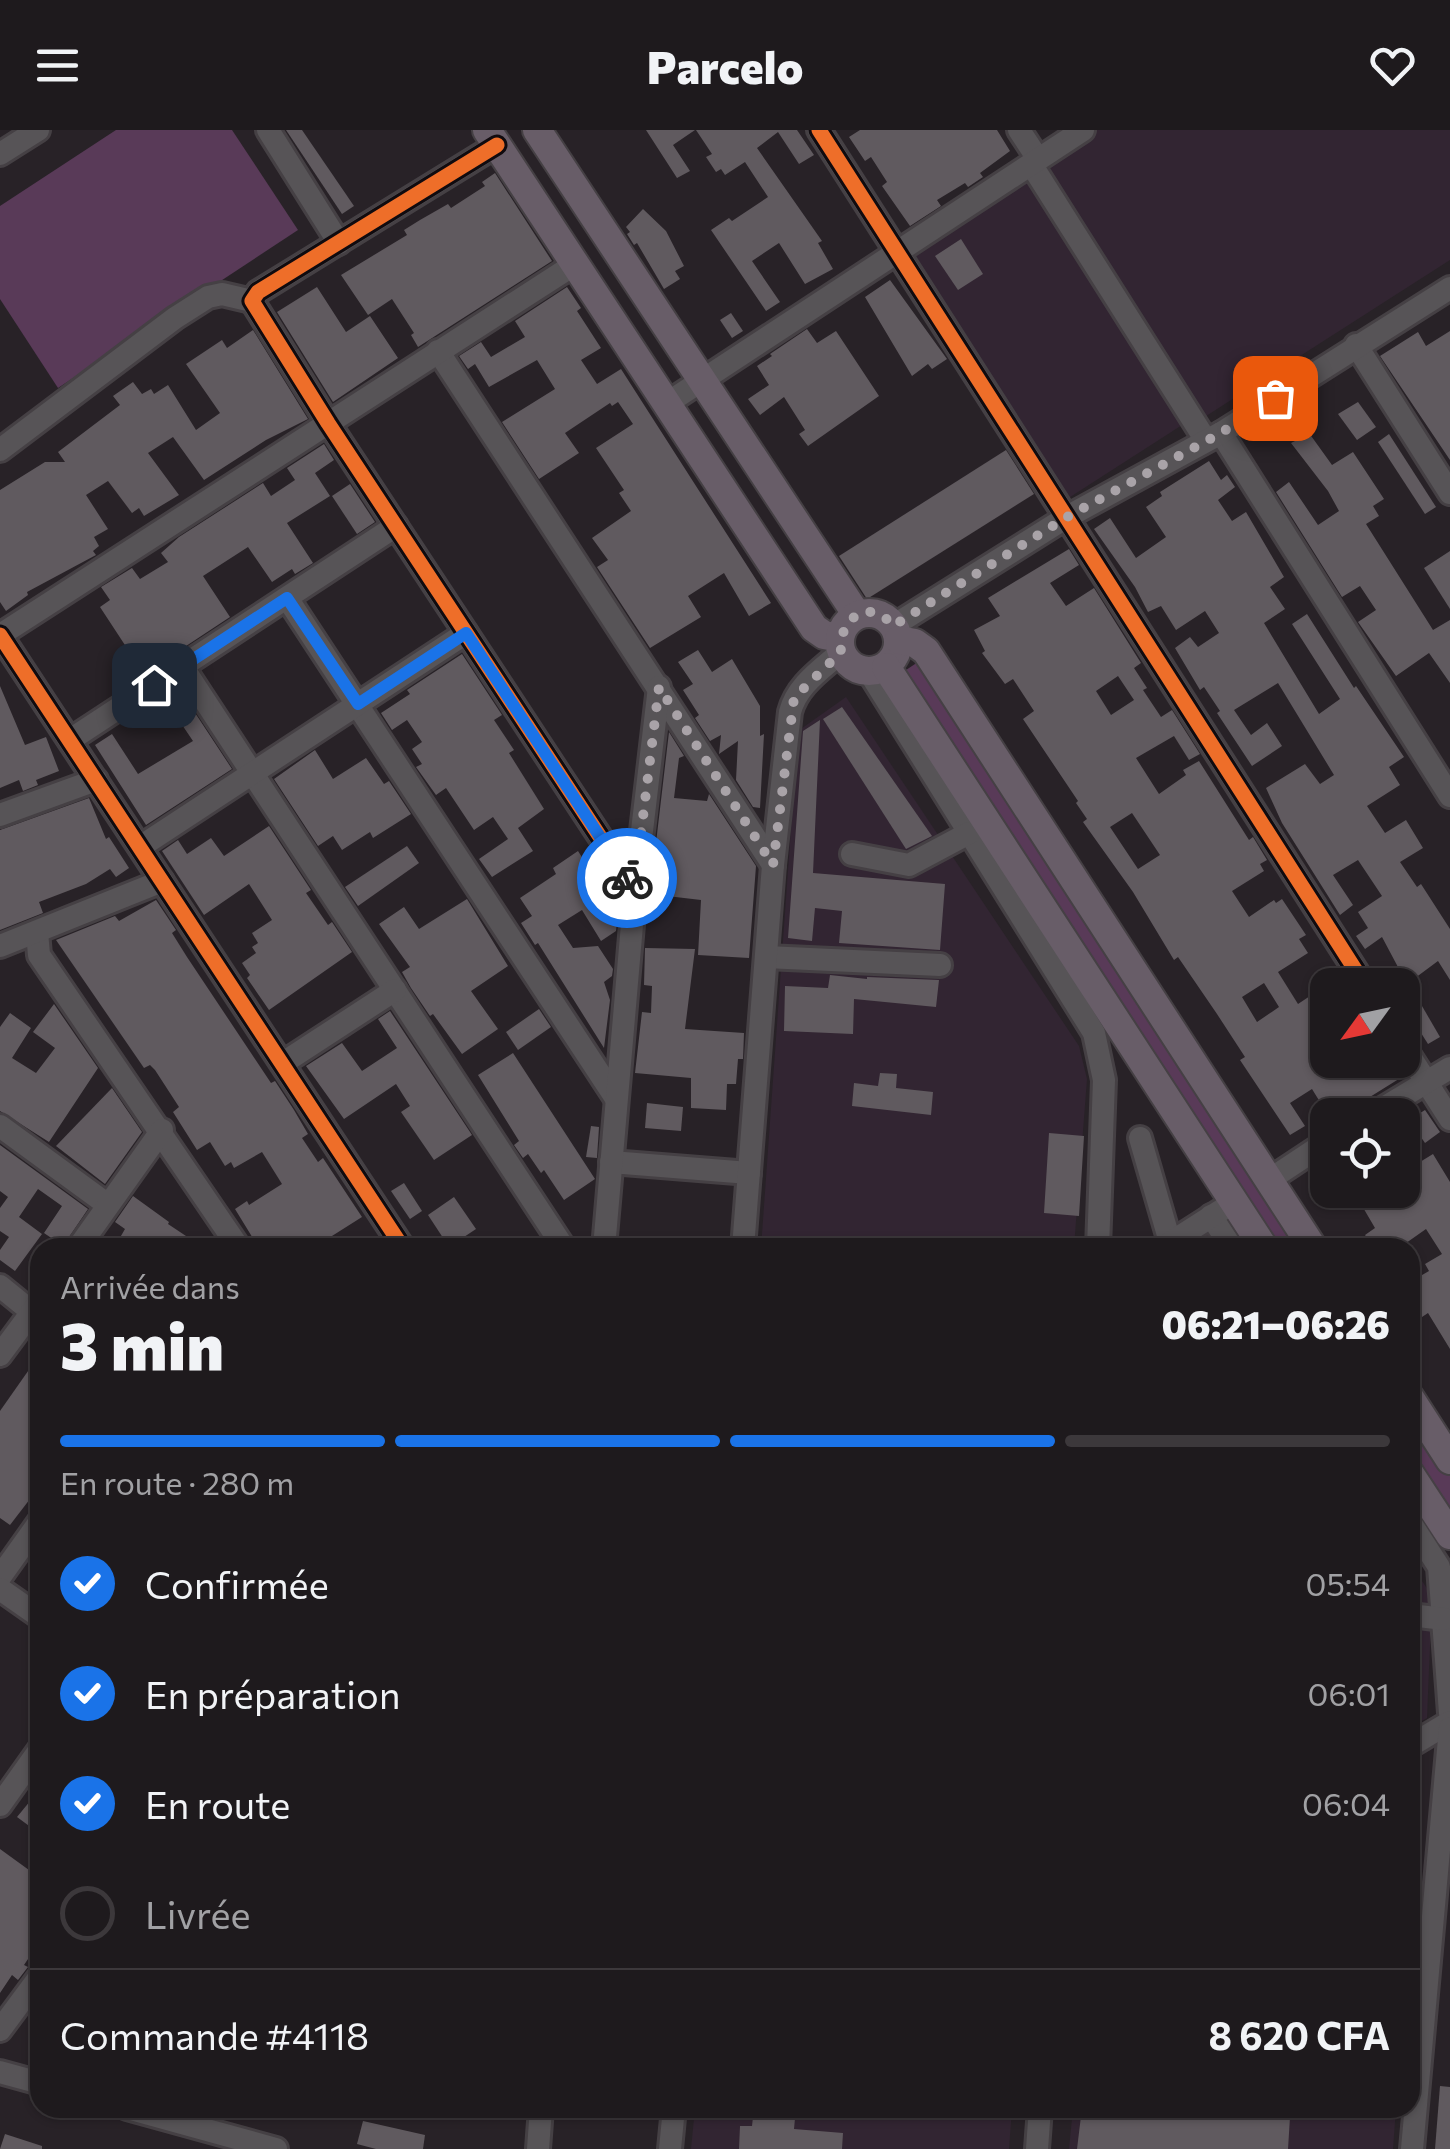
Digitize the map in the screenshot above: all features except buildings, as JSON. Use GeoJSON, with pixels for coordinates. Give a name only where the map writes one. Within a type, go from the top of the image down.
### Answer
{"type":"FeatureCollection","features":[{"type":"Feature","properties":{"kind":"main road"},"geometry":{"type":"LineString","coordinates":[[537,130],[857,615]]}},
{"type":"Feature","properties":{"kind":"main road"},"geometry":{"type":"LineString","coordinates":[[492,138],[814,628],[840,645],[852,666],[878,669],[896,655],[896,633]]}},
{"type":"Feature","properties":{"kind":"main road"},"geometry":{"type":"LineString","coordinates":[[840,645],[845,624],[857,615],[872,612],[886,617],[896,633],[926,650],[1306,1238]]}},
{"type":"Feature","properties":{"kind":"main road"},"geometry":{"type":"LineString","coordinates":[[878,669],[1223,1209],[1253,1238]]}},
{"type":"Feature","properties":{"kind":"main road"},"geometry":{"type":"LineString","coordinates":[[1420,1414],[1450,1460]]}},
{"type":"Feature","properties":{"kind":"main road"},"geometry":{"type":"LineString","coordinates":[[1420,1490],[1450,1536]]}},
{"type":"Feature","properties":{"kind":"street"},"geometry":{"type":"LineString","coordinates":[[0,154],[38,130]]}},
{"type":"Feature","properties":{"kind":"street"},"geometry":{"type":"LineString","coordinates":[[268,130],[339,243]]}},
{"type":"Feature","properties":{"kind":"street"},"geometry":{"type":"LineString","coordinates":[[819,130],[1354,968]]}},
{"type":"Feature","properties":{"kind":"street"},"geometry":{"type":"LineString","coordinates":[[1018,130],[1034,162],[1450,796]]}},
{"type":"Feature","properties":{"kind":"street"},"geometry":{"type":"LineString","coordinates":[[666,404],[1082,130]]}},
{"type":"Feature","properties":{"kind":"street"},"geometry":{"type":"LineString","coordinates":[[252,301],[258,292],[339,243],[492,138]]}},
{"type":"Feature","properties":{"kind":"street"},"geometry":{"type":"LineString","coordinates":[[396,1238],[70,740],[9,665],[0,635],[575,264]]}},
{"type":"Feature","properties":{"kind":"street"},"geometry":{"type":"LineString","coordinates":[[896,633],[1067,517],[1213,436],[1450,288]]}},
{"type":"Feature","properties":{"kind":"street"},"geometry":{"type":"LineString","coordinates":[[0,450],[174,318],[208,297],[222,294],[252,301],[634,890]]}},
{"type":"Feature","properties":{"kind":"street"},"geometry":{"type":"LineString","coordinates":[[1356,344],[1450,493]]}},
{"type":"Feature","properties":{"kind":"street"},"geometry":{"type":"LineString","coordinates":[[438,352],[773,865]]}},
{"type":"Feature","properties":{"kind":"street"},"geometry":{"type":"LineString","coordinates":[[70,740],[396,526]]}},
{"type":"Feature","properties":{"kind":"street"},"geometry":{"type":"LineString","coordinates":[[287,598],[615,1097]]}},
{"type":"Feature","properties":{"kind":"street"},"geometry":{"type":"LineString","coordinates":[[140,847],[466,633]]}},
{"type":"Feature","properties":{"kind":"street"},"geometry":{"type":"LineString","coordinates":[[744,1238],[773,865],[794,698],[840,645]]}},
{"type":"Feature","properties":{"kind":"street"},"geometry":{"type":"LineString","coordinates":[[182,666],[557,1238]]}},
{"type":"Feature","properties":{"kind":"street"},"geometry":{"type":"LineString","coordinates":[[878,669],[969,833],[1094,1034],[1104,1080],[1098,1238]]}},
{"type":"Feature","properties":{"kind":"street"},"geometry":{"type":"LineString","coordinates":[[605,1238],[634,890],[659,687]]}},
{"type":"Feature","properties":{"kind":"street"},"geometry":{"type":"LineString","coordinates":[[0,814],[96,780]]}},
{"type":"Feature","properties":{"kind":"street"},"geometry":{"type":"LineString","coordinates":[[852,854],[909,865],[969,833]]}},
{"type":"Feature","properties":{"kind":"street"},"geometry":{"type":"LineString","coordinates":[[0,946],[162,880]]}},
{"type":"Feature","properties":{"kind":"street"},"geometry":{"type":"LineString","coordinates":[[37,932],[39,955],[162,1130],[231,1238]]}},
{"type":"Feature","properties":{"kind":"street"},"geometry":{"type":"LineString","coordinates":[[766,957],[940,965]]}},
{"type":"Feature","properties":{"kind":"street"},"geometry":{"type":"LineString","coordinates":[[282,1064],[394,990]]}},
{"type":"Feature","properties":{"kind":"street"},"geometry":{"type":"LineString","coordinates":[[1400,1098],[1450,1068]]}},
{"type":"Feature","properties":{"kind":"street"},"geometry":{"type":"LineString","coordinates":[[1420,1072],[1450,1119]]}},
{"type":"Feature","properties":{"kind":"street"},"geometry":{"type":"LineString","coordinates":[[0,1126],[108,1205]]}},
{"type":"Feature","properties":{"kind":"street"},"geometry":{"type":"LineString","coordinates":[[85,1238],[162,1130]]}},
{"type":"Feature","properties":{"kind":"street"},"geometry":{"type":"LineString","coordinates":[[1140,1138],[1164,1238]]}},
{"type":"Feature","properties":{"kind":"street"},"geometry":{"type":"LineString","coordinates":[[1269,1180],[1310,1153]]}},
{"type":"Feature","properties":{"kind":"street"},"geometry":{"type":"LineString","coordinates":[[611,1162],[748,1173]]}},
{"type":"Feature","properties":{"kind":"street"},"geometry":{"type":"LineString","coordinates":[[1177,1238],[1223,1209],[1230,1238]]}},
{"type":"Feature","properties":{"kind":"street"},"geometry":{"type":"LineString","coordinates":[[0,1286],[30,1303]]}},
{"type":"Feature","properties":{"kind":"street"},"geometry":{"type":"LineString","coordinates":[[0,1355],[30,1314]]}},
{"type":"Feature","properties":{"kind":"street"},"geometry":{"type":"LineString","coordinates":[[0,1577],[30,1535]]}},
{"type":"Feature","properties":{"kind":"street"},"geometry":{"type":"LineString","coordinates":[[1420,1538],[1439,1567],[1450,1713]]}},
{"type":"Feature","properties":{"kind":"street"},"geometry":{"type":"LineString","coordinates":[[0,1589],[30,1611]]}},
{"type":"Feature","properties":{"kind":"street"},"geometry":{"type":"LineString","coordinates":[[1420,1615],[1444,1619]]}},
{"type":"Feature","properties":{"kind":"street"},"geometry":{"type":"LineString","coordinates":[[1420,1741],[1450,1725]]}},
{"type":"Feature","properties":{"kind":"street"},"geometry":{"type":"LineString","coordinates":[[1420,2060],[1450,1725]]}},
{"type":"Feature","properties":{"kind":"street"},"geometry":{"type":"LineString","coordinates":[[0,1805],[30,1764]]}},
{"type":"Feature","properties":{"kind":"street"},"geometry":{"type":"LineString","coordinates":[[0,2030],[30,1990]]}},
{"type":"Feature","properties":{"kind":"street"},"geometry":{"type":"LineString","coordinates":[[0,2072],[30,2081]]}},
{"type":"Feature","properties":{"kind":"street"},"geometry":{"type":"LineString","coordinates":[[163,2118],[276,2149]]}},
{"type":"Feature","properties":{"kind":"street"},"geometry":{"type":"LineString","coordinates":[[538,2149],[540,2118]]}},
{"type":"Feature","properties":{"kind":"street"},"geometry":{"type":"LineString","coordinates":[[670,2149],[673,2118]]}},
{"type":"Feature","properties":{"kind":"street"},"geometry":{"type":"LineString","coordinates":[[1037,2149],[1039,2118]]}},
{"type":"Feature","properties":{"kind":"street"},"geometry":{"type":"LineString","coordinates":[[1412,2149],[1415,2118]]}},
{"type":"Feature","properties":{"kind":"shaded area"},"geometry":{"type":"Polygon","coordinates":[[[116,130],[232,130],[298,230],[58,388],[0,299],[0,206],[116,130]]]}},
{"type":"Feature","properties":{"kind":"shaded area"},"geometry":{"type":"Polygon","coordinates":[[[1091,130],[1450,130],[1450,260],[1203,418],[1041,162],[1091,130]]]}},
{"type":"Feature","properties":{"kind":"shaded area"},"geometry":{"type":"Polygon","coordinates":[[[1035,174],[1193,418],[1067,499],[910,255],[1035,174]]]}},
{"type":"Feature","properties":{"kind":"shaded area"},"geometry":{"type":"Polygon","coordinates":[[[924,658],[1299,1238],[1266,1238],[900,674],[924,658]]]}},
{"type":"Feature","properties":{"kind":"shaded area"},"geometry":{"type":"Polygon","coordinates":[[[846,697],[1079,1046],[1087,1079],[1075,1238],[762,1238],[798,731],[846,697]]]}},
{"type":"Feature","properties":{"kind":"shaded area"},"geometry":{"type":"Polygon","coordinates":[[[1420,1426],[1450,1473],[1450,1523],[1420,1476],[1420,1426]]]}},
{"type":"Feature","properties":{"kind":"shaded area"},"geometry":{"type":"Polygon","coordinates":[[[1420,1578],[1432,1596],[1427,1718],[1420,1722],[1420,1578]]]}},
{"type":"Feature","properties":{"kind":"shaded area"},"geometry":{"type":"Polygon","coordinates":[[[694,2118],[1011,2118],[1009,2149],[691,2149],[694,2118]]]}},
{"type":"Feature","properties":{"kind":"shaded area"},"geometry":{"type":"Polygon","coordinates":[[[1072,2118],[1395,2118],[1393,2149],[1069,2149],[1072,2118]]]}},
{"type":"Feature","properties":{"kind":"cycle path"},"geometry":{"type":"LineString","coordinates":[[819,130],[1354,968]]}},
{"type":"Feature","properties":{"kind":"cycle path"},"geometry":{"type":"LineString","coordinates":[[497,145],[258,292],[252,301],[635,890]]}},
{"type":"Feature","properties":{"kind":"cycle path"},"geometry":{"type":"LineString","coordinates":[[0,635],[396,1238]]}},
{"type":"Feature","properties":{"kind":"way so far"},"geometry":{"type":"LineString","coordinates":[[627,878],[634,890],[659,687],[773,865],[794,698],[841,652],[845,624],[857,615],[872,612],[886,617],[893,626],[1067,517],[1221,433],[1275,398]]}},
{"type":"Feature","properties":{"kind":"route"},"geometry":{"type":"LineString","coordinates":[[154,685],[287,598],[358,704],[466,633],[627,878]]}}]}
